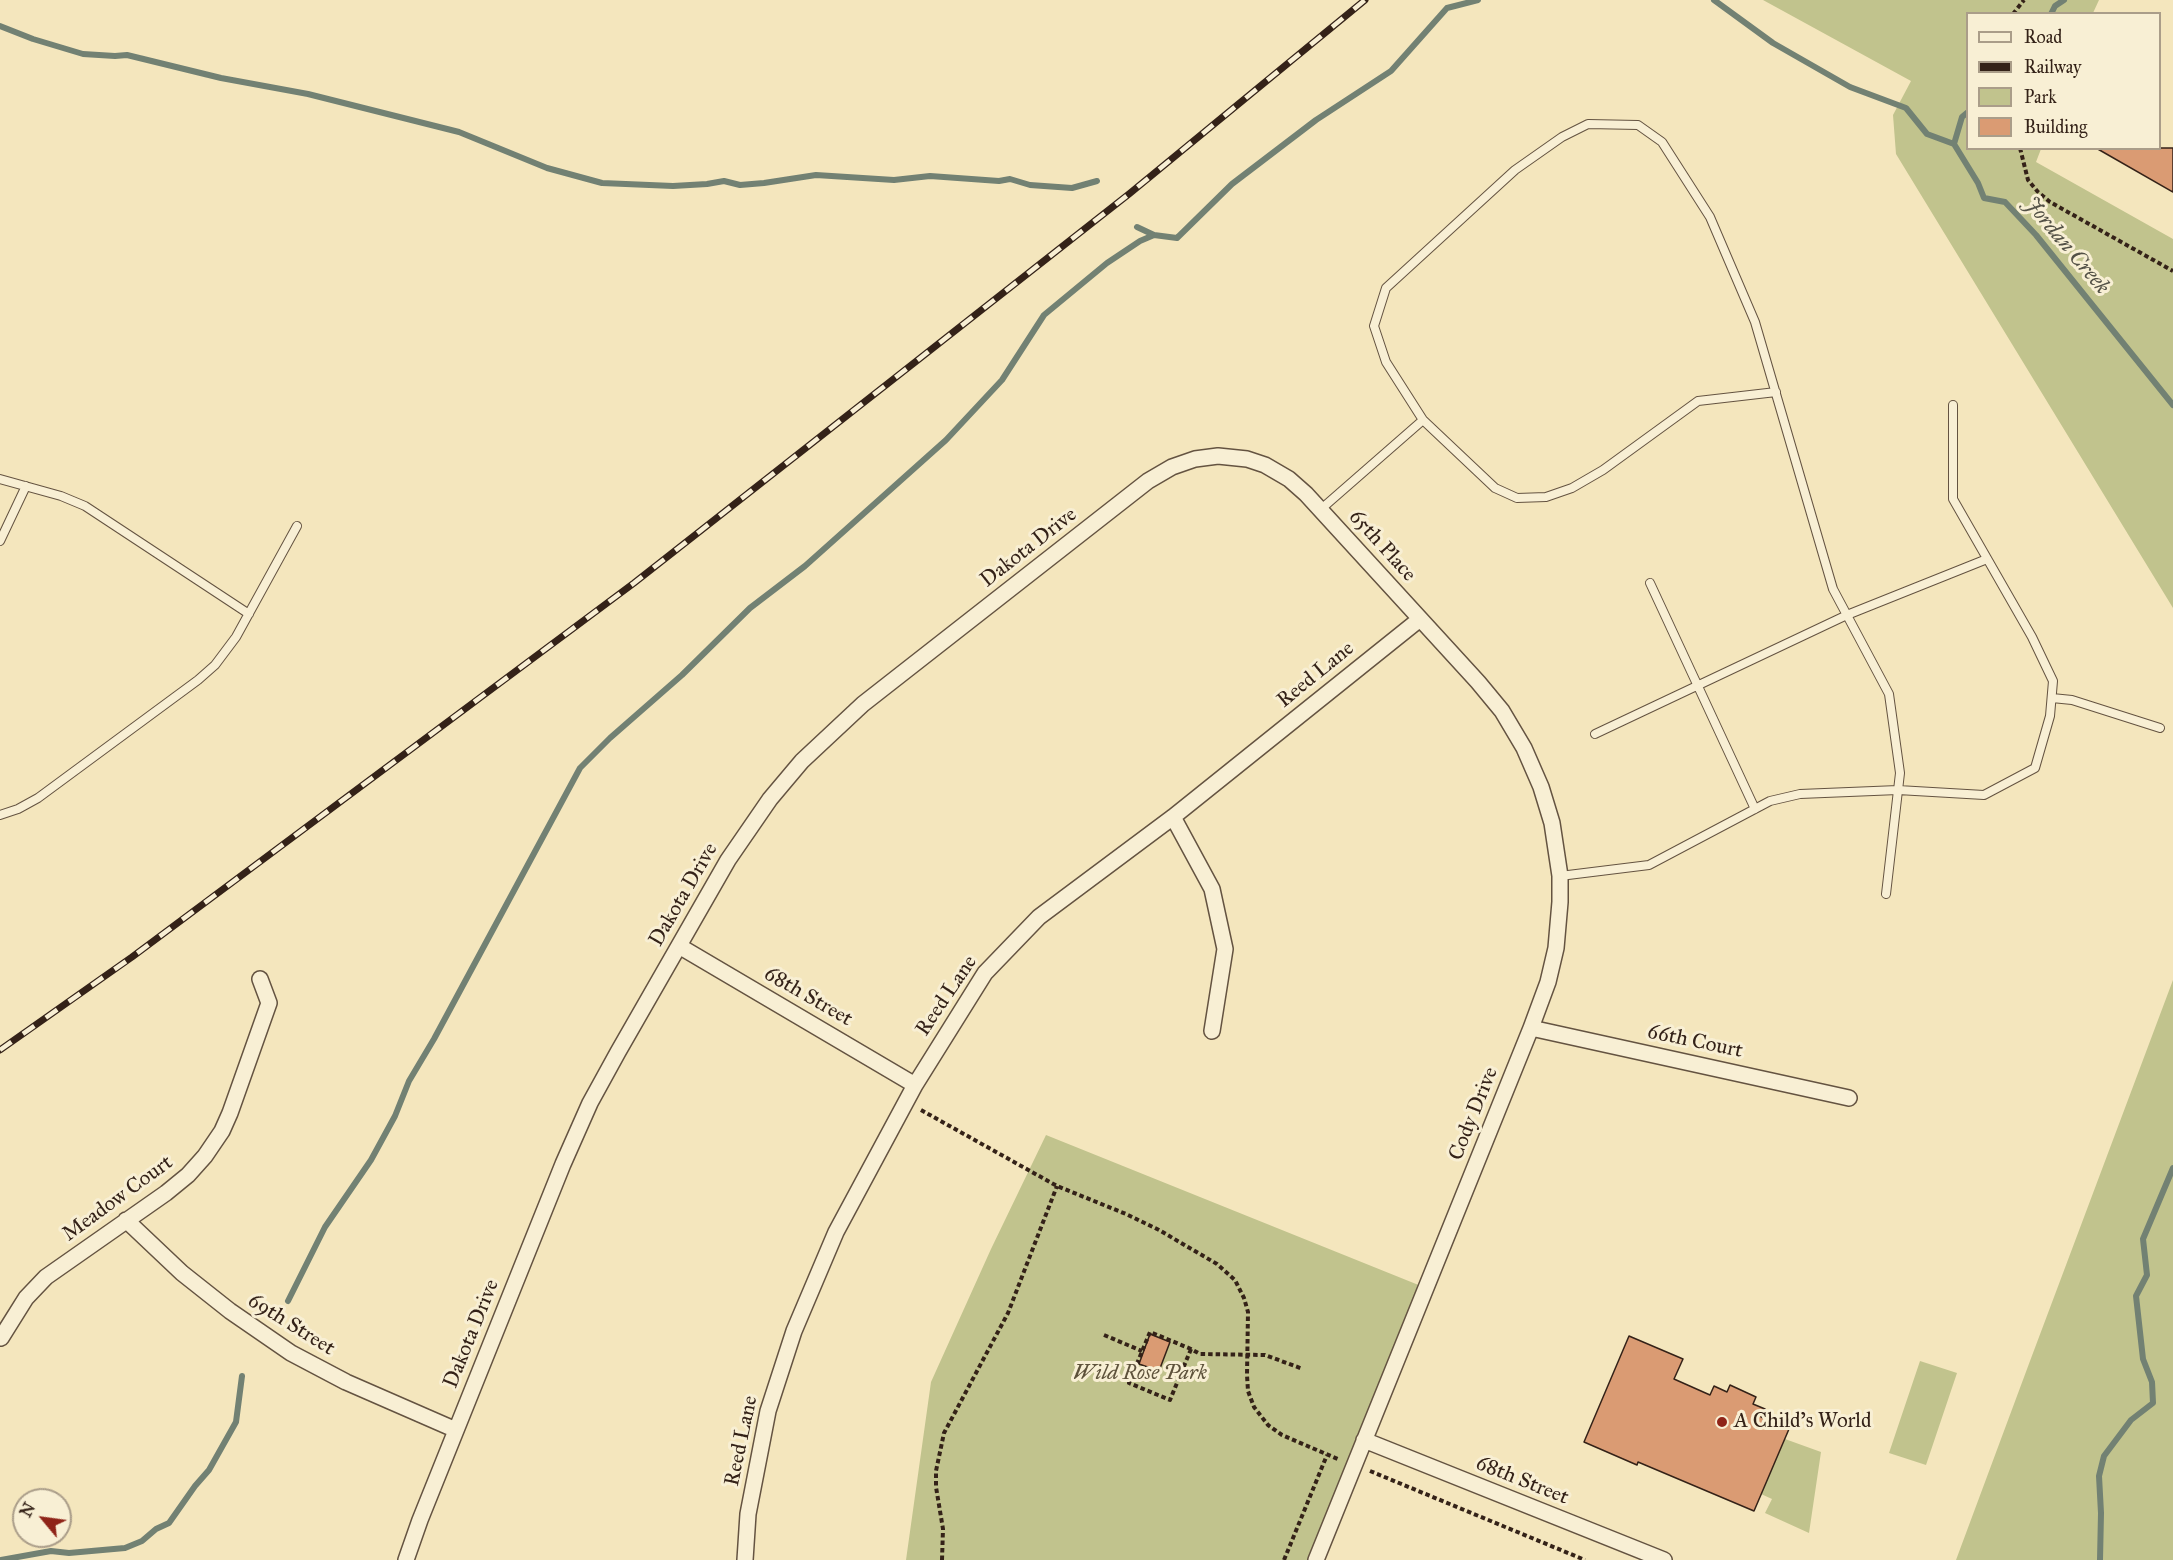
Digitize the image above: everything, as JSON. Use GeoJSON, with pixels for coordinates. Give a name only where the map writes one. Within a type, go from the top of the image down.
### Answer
{"type":"FeatureCollection","features":[{"type":"Feature","properties":{"kind":"street","name":"Dakota Drive"},"geometry":{"type":"LineString","coordinates":[[406,1560],[416,1528],[563,1164],[591,1103],[741,840],[770,799],[802,761],[838,726],[1153,478],[1172,467],[1195,459],[1218,456],[1241,458]]}},
{"type":"Feature","properties":{"kind":"street","name":"65th Place"},"geometry":{"type":"LineString","coordinates":[[1241,458],[1265,465],[1288,479],[1320,510],[1478,682]]}},
{"type":"Feature","properties":{"kind":"street","name":"Reed Lane"},"geometry":{"type":"LineString","coordinates":[[745,1560],[748,1514],[768,1411],[794,1331],[836,1232],[915,1085],[986,973],[1039,917],[1173,817],[1420,619]]}},
{"type":"Feature","properties":{"kind":"street","name":"Cody Drive"},"geometry":{"type":"LineString","coordinates":[[1316,1560],[1531,1028],[1548,982],[1556,948],[1560,910],[1560,876],[1552,823],[1541,787],[1524,747],[1502,711],[1478,682]]}},
{"type":"Feature","properties":{"kind":"street"},"geometry":{"type":"LineString","coordinates":[[1173,817],[1212,889],[1225,950],[1212,1031]]}},
{"type":"Feature","properties":{"kind":"street","name":"68th Street"},"geometry":{"type":"LineString","coordinates":[[679,946],[915,1085]]}},
{"type":"Feature","properties":{"kind":"street","name":"Meadow Court"},"geometry":{"type":"LineString","coordinates":[[1,1338],[26,1298],[46,1277],[188,1175],[205,1156],[222,1131],[230,1113],[269,1003],[260,979]]}},
{"type":"Feature","properties":{"kind":"street","name":"66th Court"},"geometry":{"type":"LineString","coordinates":[[1531,1028],[1849,1098]]}},
{"type":"Feature","properties":{"kind":"street","name":"69th Street"},"geometry":{"type":"LineString","coordinates":[[126,1220],[190,1279],[230,1311],[291,1353],[346,1382],[456,1430]]}},
{"type":"Feature","properties":{"kind":"street","name":"68th Street"},"geometry":{"type":"LineString","coordinates":[[1364,1440],[1664,1560]]}},
{"type":"Feature","properties":{"kind":"lane"},"geometry":{"type":"LineString","coordinates":[[1776,393],[1698,401],[1603,470],[1572,488],[1546,497],[1517,498],[1495,488],[1423,420],[1386,362],[1374,326],[1386,288],[1515,170],[1562,137],[1588,124],[1638,125],[1662,142],[1710,217],[1755,322],[1776,393],[1833,590],[1889,694],[1900,773],[1886,894]]}},
{"type":"Feature","properties":{"kind":"lane"},"geometry":{"type":"LineString","coordinates":[[1560,876],[1649,865],[1770,801],[1800,794],[1899,790],[1984,795],[2035,768],[2050,716],[2053,681],[2032,637],[1953,499],[1953,405]]}},
{"type":"Feature","properties":{"kind":"lane"},"geometry":{"type":"LineString","coordinates":[[1320,510],[1423,420]]}},
{"type":"Feature","properties":{"kind":"lane"},"geometry":{"type":"LineString","coordinates":[[0,479],[62,496],[100,514],[249,614]]}},
{"type":"Feature","properties":{"kind":"lane"},"geometry":{"type":"LineString","coordinates":[[0,541],[26,486]]}},
{"type":"Feature","properties":{"kind":"lane"},"geometry":{"type":"LineString","coordinates":[[0,815],[18,809],[38,798],[215,665],[231,645],[297,526]]}},
{"type":"Feature","properties":{"kind":"lane"},"geometry":{"type":"LineString","coordinates":[[1595,734],[1847,615],[1987,559]]}},
{"type":"Feature","properties":{"kind":"lane"},"geometry":{"type":"LineString","coordinates":[[1650,583],[1755,809]]}},
{"type":"Feature","properties":{"kind":"lane"},"geometry":{"type":"LineString","coordinates":[[2052,698],[2072,700],[2160,728]]}},
{"type":"Feature","properties":{"kind":"path"},"geometry":{"type":"LineString","coordinates":[[2015,12],[2024,0]]}},
{"type":"Feature","properties":{"kind":"path"},"geometry":{"type":"LineString","coordinates":[[2020,150],[2028,180],[2050,202],[2173,271]]}},
{"type":"Feature","properties":{"kind":"path"},"geometry":{"type":"LineString","coordinates":[[920,1109],[1057,1186],[1135,1218],[1179,1240],[1217,1264],[1235,1281],[1248,1312],[1248,1391],[1254,1407],[1262,1419],[1282,1435],[1585,1560]]}},
{"type":"Feature","properties":{"kind":"path"},"geometry":{"type":"LineString","coordinates":[[942,1560],[943,1529],[936,1487],[936,1471],[944,1433],[1008,1313],[1057,1186]]}},
{"type":"Feature","properties":{"kind":"path"},"geometry":{"type":"LineString","coordinates":[[1191,1349],[1170,1400],[1129,1383],[1149,1332],[1191,1349],[1200,1354],[1265,1355],[1303,1369]]}},
{"type":"Feature","properties":{"kind":"path"},"geometry":{"type":"LineString","coordinates":[[1104,1335],[1142,1351]]}},
{"type":"Feature","properties":{"kind":"path"},"geometry":{"type":"LineString","coordinates":[[1284,1560],[1327,1455]]}},
{"type":"Feature","properties":{"kind":"green space"},"geometry":{"type":"Polygon","coordinates":[[[1763,0],[2099,0],[2093,12],[1966,12],[1966,150],[2041,150],[2036,162],[2173,239],[2173,608],[1896,154],[1893,115],[1911,81],[1763,0]]]}},
{"type":"Feature","properties":{"kind":"green space"},"geometry":{"type":"Polygon","coordinates":[[[2173,980],[2173,1560],[1956,1560],[2030,1361],[2173,980]]]}},
{"type":"Feature","properties":{"kind":"green space","name":"Wild Rose Park"},"geometry":{"type":"Polygon","coordinates":[[[1046,1135],[1426,1288],[1316,1560],[906,1560],[931,1382],[1046,1135]]]}},
{"type":"Feature","properties":{"kind":"green space"},"geometry":{"type":"Polygon","coordinates":[[[1920,1361],[1957,1373],[1926,1465],[1889,1453],[1920,1361]]]}},
{"type":"Feature","properties":{"kind":"green space"},"geometry":{"type":"Polygon","coordinates":[[[1785,1439],[1821,1452],[1809,1533],[1765,1513],[1772,1499],[1761,1494],[1785,1439]]]}},
{"type":"Feature","properties":{"kind":"building"},"geometry":{"type":"Polygon","coordinates":[[[2173,148],[2173,192],[2100,150],[2173,148]]]}},
{"type":"Feature","properties":{"kind":"building"},"geometry":{"type":"Polygon","coordinates":[[[1150,1334],[1170,1342],[1159,1371],[1139,1364],[1150,1334]]]}},
{"type":"Feature","properties":{"kind":"building","name":"A Child's World"},"geometry":{"type":"Polygon","coordinates":[[[1629,1336],[1683,1359],[1674,1379],[1710,1395],[1714,1386],[1727,1392],[1730,1385],[1756,1397],[1753,1404],[1765,1409],[1761,1417],[1789,1429],[1754,1511],[1584,1442],[1629,1336]]]}},
{"type":"Feature","properties":{"kind":"waterway"},"geometry":{"type":"LineString","coordinates":[[1137,227],[1154,235],[1177,238],[1232,184],[1316,120],[1391,71],[1447,8],[1478,0]]}},
{"type":"Feature","properties":{"kind":"waterway"},"geometry":{"type":"LineString","coordinates":[[1714,0],[1773,43],[1850,87],[1906,108],[1927,134],[1954,144]]}},
{"type":"Feature","properties":{"kind":"waterway","name":"Jordan Creek"},"geometry":{"type":"LineString","coordinates":[[2052,12],[2055,6],[2064,0]]}},
{"type":"Feature","properties":{"kind":"waterway"},"geometry":{"type":"LineString","coordinates":[[0,26],[83,54],[127,55],[221,78],[308,94],[459,132],[547,168],[602,183],[673,186],[724,181],[740,185],[816,175],[894,180],[930,176],[999,181],[1010,179],[1030,185],[1072,188],[1097,181]]}},
{"type":"Feature","properties":{"kind":"waterway","name":"Jordan Creek"},"geometry":{"type":"LineString","coordinates":[[1966,114],[1962,117],[1954,144],[1978,183],[1984,198],[2005,202],[2036,235],[2173,405]]}},
{"type":"Feature","properties":{"kind":"waterway"},"geometry":{"type":"LineString","coordinates":[[288,1301],[325,1227],[371,1160],[395,1116],[409,1081],[434,1039],[580,768],[610,738],[682,675],[750,608],[805,566],[946,440],[1002,380],[1044,315],[1107,263],[1140,241],[1154,235]]}},
{"type":"Feature","properties":{"kind":"waterway","name":"Jordan Creek"},"geometry":{"type":"LineString","coordinates":[[2100,1560],[2099,1476],[2104,1456],[2131,1420],[2153,1403],[2152,1382],[2143,1359],[2136,1296],[2147,1275],[2143,1239],[2173,1168]]}},
{"type":"Feature","properties":{"kind":"waterway"},"geometry":{"type":"LineString","coordinates":[[1,1560],[51,1551],[69,1553],[125,1548],[142,1541],[156,1529],[169,1523],[209,1470],[236,1422],[242,1376]]}},
{"type":"Feature","properties":{"kind":"railway"},"geometry":{"type":"LineString","coordinates":[[0,1050],[132,957],[634,583],[1129,194],[1365,0]]}},
{"type":"Feature","properties":{"kind":"place","name":"A Child's World"},"geometry":{"type":"Point","coordinates":[1722,1422]}}]}
